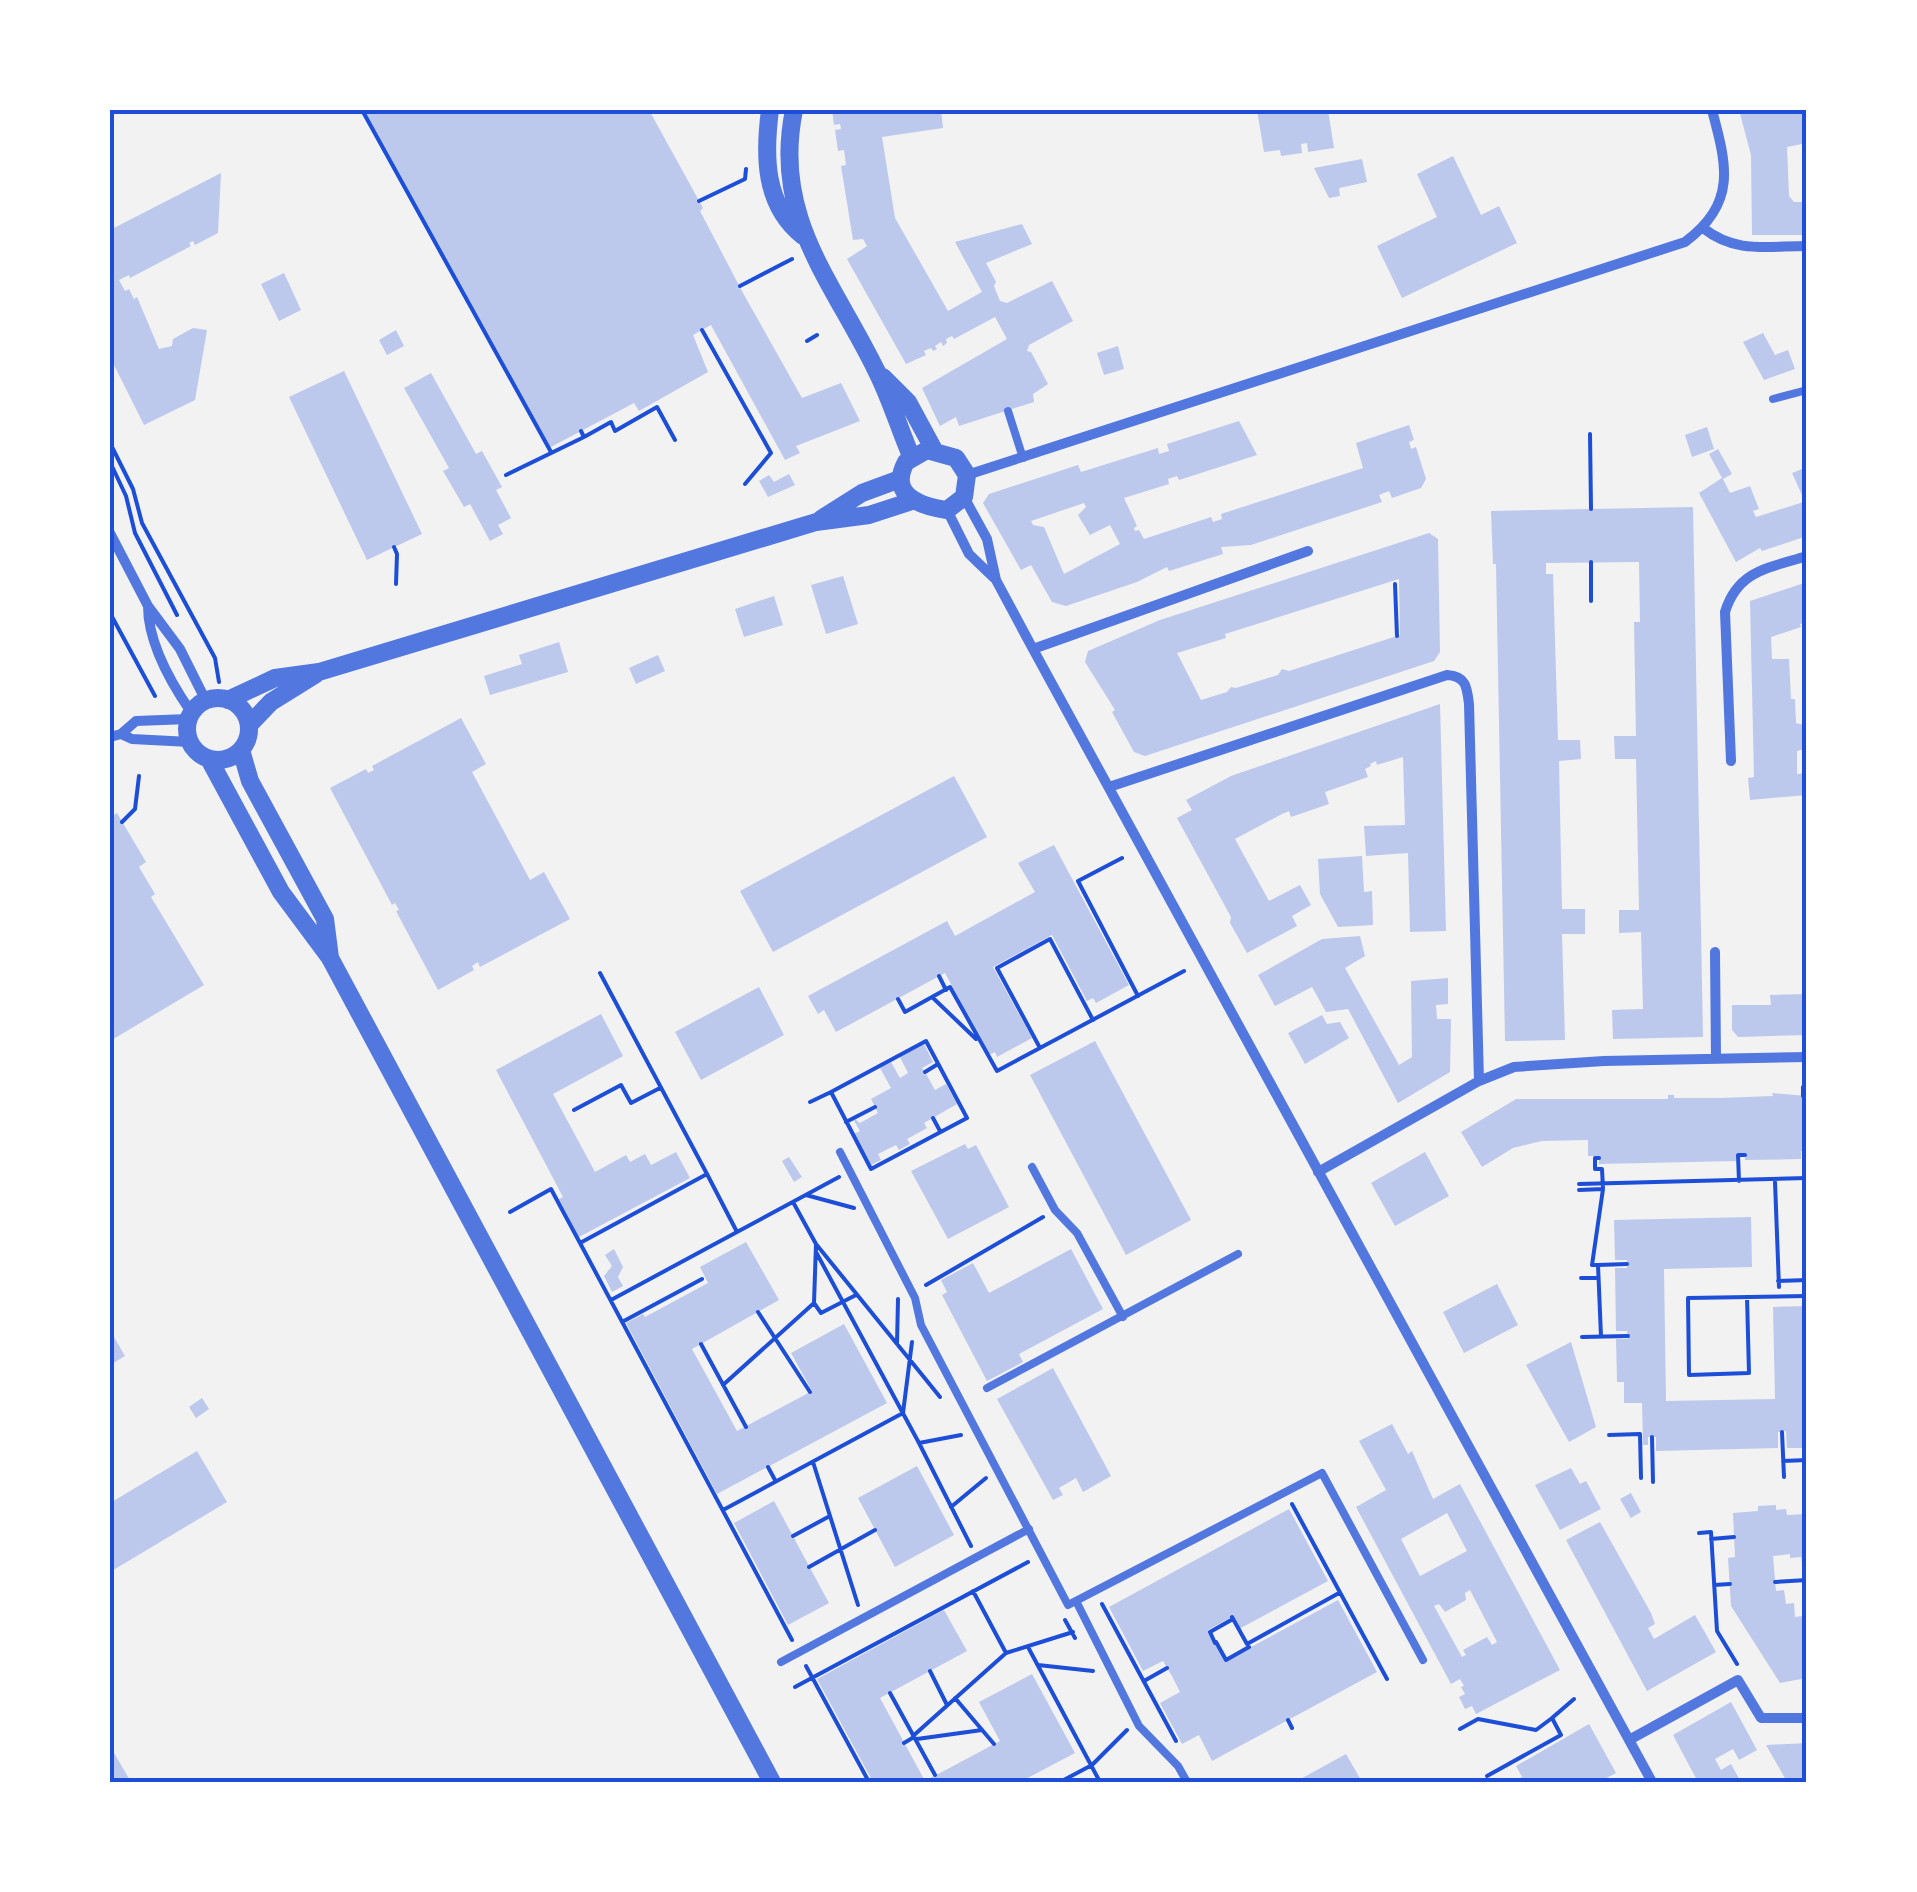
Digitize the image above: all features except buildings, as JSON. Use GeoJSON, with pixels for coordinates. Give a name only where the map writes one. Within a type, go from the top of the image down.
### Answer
{"type":"FeatureCollection","features":[{"type":"Feature","properties":{"kind":"street"},"geometry":{"type":"LineString","coordinates":[[770,110],[767,170],[776,203],[788,223],[804,236]]}},
{"type":"Feature","properties":{"kind":"street"},"geometry":{"type":"LineString","coordinates":[[794,110],[789,183],[804,236],[878,374],[912,456]]}},
{"type":"Feature","properties":{"kind":"street"},"geometry":{"type":"LineString","coordinates":[[967,476],[1685,242],[1716,212],[1725,173],[1712,110]]}},
{"type":"Feature","properties":{"kind":"street"},"geometry":{"type":"LineString","coordinates":[[1703,228],[1720,242],[1735,246],[1807,246]]}},
{"type":"Feature","properties":{"kind":"street"},"geometry":{"type":"LineString","coordinates":[[878,374],[908,402],[934,450]]}},
{"type":"Feature","properties":{"kind":"street"},"geometry":{"type":"LineString","coordinates":[[912,501],[900,479],[912,456],[934,450],[956,458],[967,476],[964,497],[988,539],[996,580],[1652,1782]]}},
{"type":"Feature","properties":{"kind":"street"},"geometry":{"type":"LineString","coordinates":[[816,522],[862,493],[900,479]]}},
{"type":"Feature","properties":{"kind":"street"},"geometry":{"type":"LineString","coordinates":[[946,510],[964,497]]}},
{"type":"Feature","properties":{"kind":"street"},"geometry":{"type":"LineString","coordinates":[[115,736],[136,720],[207,706],[276,678],[319,672],[816,522],[869,515],[912,501],[946,510],[969,554],[996,580]]}},
{"type":"Feature","properties":{"kind":"street"},"geometry":{"type":"LineString","coordinates":[[110,533],[148,606],[168,629],[207,706]]}},
{"type":"Feature","properties":{"kind":"street"},"geometry":{"type":"LineString","coordinates":[[1033,649],[1308,551]]}},
{"type":"Feature","properties":{"kind":"street"},"geometry":{"type":"LineString","coordinates":[[1731,761],[1725,612],[1731,592],[1740,580],[1807,556]]}},
{"type":"Feature","properties":{"kind":"street"},"geometry":{"type":"LineString","coordinates":[[148,606],[153,638],[207,706],[241,708],[249,724],[241,750],[226,760],[209,759]]}},
{"type":"Feature","properties":{"kind":"street"},"geometry":{"type":"LineString","coordinates":[[249,724],[271,702],[319,672]]}},
{"type":"Feature","properties":{"kind":"street"},"geometry":{"type":"LineString","coordinates":[[1109,787],[1447,675],[1464,680],[1469,704],[1479,1082]]}},
{"type":"Feature","properties":{"kind":"street"},"geometry":{"type":"LineString","coordinates":[[190,742],[207,706]]}},
{"type":"Feature","properties":{"kind":"street"},"geometry":{"type":"LineString","coordinates":[[115,736],[190,742],[209,759],[281,892],[330,958],[772,1782]]}},
{"type":"Feature","properties":{"kind":"street"},"geometry":{"type":"LineString","coordinates":[[241,750],[250,782],[325,920],[330,958]]}},
{"type":"Feature","properties":{"kind":"street"},"geometry":{"type":"LineString","coordinates":[[1715,952],[1716,1059]]}},
{"type":"Feature","properties":{"kind":"street"},"geometry":{"type":"LineString","coordinates":[[1318,1172],[1479,1082],[1514,1067],[1807,1057]]}},
{"type":"Feature","properties":{"kind":"street"},"geometry":{"type":"LineString","coordinates":[[1629,1740],[1738,1680],[1761,1718],[1807,1718]]}},
{"type":"Feature","properties":{"kind":"lane"},"geometry":{"type":"LineString","coordinates":[[1773,399],[1807,390]]}},
{"type":"Feature","properties":{"kind":"lane"},"geometry":{"type":"LineString","coordinates":[[1008,411],[1023,458]]}},
{"type":"Feature","properties":{"kind":"lane"},"geometry":{"type":"LineString","coordinates":[[840,1152],[915,1298],[921,1325],[1068,1605],[1322,1472],[1423,1660]]}},
{"type":"Feature","properties":{"kind":"lane"},"geometry":{"type":"LineString","coordinates":[[1032,1167],[1055,1210],[1077,1233],[1123,1317]]}},
{"type":"Feature","properties":{"kind":"lane"},"geometry":{"type":"LineString","coordinates":[[987,1388],[1238,1254]]}},
{"type":"Feature","properties":{"kind":"lane"},"geometry":{"type":"LineString","coordinates":[[781,1662],[1029,1529]]}},
{"type":"Feature","properties":{"kind":"lane"},"geometry":{"type":"LineString","coordinates":[[1076,1601],[1139,1726],[1178,1766],[1187,1782]]}},
{"type":"Feature","properties":{"kind":"path"},"geometry":{"type":"LineString","coordinates":[[362,110],[551,452]]}},
{"type":"Feature","properties":{"kind":"path"},"geometry":{"type":"LineString","coordinates":[[699,201],[746,180]]}},
{"type":"Feature","properties":{"kind":"path"},"geometry":{"type":"LineString","coordinates":[[740,286],[792,259]]}},
{"type":"Feature","properties":{"kind":"path"},"geometry":{"type":"LineString","coordinates":[[702,330],[770,453],[745,484]]}},
{"type":"Feature","properties":{"kind":"path"},"geometry":{"type":"LineString","coordinates":[[807,341],[817,335]]}},
{"type":"Feature","properties":{"kind":"path"},"geometry":{"type":"LineString","coordinates":[[506,475],[582,434],[611,422],[615,431],[658,407],[676,440]]}},
{"type":"Feature","properties":{"kind":"path"},"geometry":{"type":"LineString","coordinates":[[1590,434],[1590,509]]}},
{"type":"Feature","properties":{"kind":"path"},"geometry":{"type":"LineString","coordinates":[[110,442],[133,489],[142,523],[215,658],[207,706]]}},
{"type":"Feature","properties":{"kind":"path"},"geometry":{"type":"LineString","coordinates":[[110,462],[126,496],[134,533],[178,618]]}},
{"type":"Feature","properties":{"kind":"path"},"geometry":{"type":"LineString","coordinates":[[394,547],[396,584]]}},
{"type":"Feature","properties":{"kind":"path"},"geometry":{"type":"LineString","coordinates":[[1591,562],[1591,600]]}},
{"type":"Feature","properties":{"kind":"path"},"geometry":{"type":"LineString","coordinates":[[1395,584],[1397,636]]}},
{"type":"Feature","properties":{"kind":"path"},"geometry":{"type":"LineString","coordinates":[[110,612],[156,696]]}},
{"type":"Feature","properties":{"kind":"path"},"geometry":{"type":"LineString","coordinates":[[122,822],[136,808],[139,776]]}},
{"type":"Feature","properties":{"kind":"path"},"geometry":{"type":"LineString","coordinates":[[1122,858],[1078,881],[1138,996]]}},
{"type":"Feature","properties":{"kind":"path"},"geometry":{"type":"LineString","coordinates":[[1040,1048],[997,968],[1028,950],[1050,940],[1094,1020]]}},
{"type":"Feature","properties":{"kind":"path"},"geometry":{"type":"LineString","coordinates":[[898,999],[905,1012],[950,988],[997,1071],[1184,971]]}},
{"type":"Feature","properties":{"kind":"path"},"geometry":{"type":"LineString","coordinates":[[600,974],[738,1232]]}},
{"type":"Feature","properties":{"kind":"path"},"geometry":{"type":"LineString","coordinates":[[939,976],[946,990]]}},
{"type":"Feature","properties":{"kind":"path"},"geometry":{"type":"LineString","coordinates":[[932,997],[982,1044]]}},
{"type":"Feature","properties":{"kind":"path"},"geometry":{"type":"LineString","coordinates":[[810,1102],[926,1041],[966,1118],[872,1169],[830,1092]]}},
{"type":"Feature","properties":{"kind":"path"},"geometry":{"type":"LineString","coordinates":[[925,1072],[938,1064]]}},
{"type":"Feature","properties":{"kind":"path"},"geometry":{"type":"LineString","coordinates":[[574,1110],[621,1085],[631,1103],[660,1088]]}},
{"type":"Feature","properties":{"kind":"path"},"geometry":{"type":"LineString","coordinates":[[1803,1088],[1803,1096]]}},
{"type":"Feature","properties":{"kind":"path"},"geometry":{"type":"LineString","coordinates":[[846,1122],[876,1106]]}},
{"type":"Feature","properties":{"kind":"path"},"geometry":{"type":"LineString","coordinates":[[933,1118],[941,1132]]}},
{"type":"Feature","properties":{"kind":"path"},"geometry":{"type":"LineString","coordinates":[[910,1137],[914,1146]]}},
{"type":"Feature","properties":{"kind":"path"},"geometry":{"type":"LineString","coordinates":[[887,1149],[892,1158]]}},
{"type":"Feature","properties":{"kind":"path"},"geometry":{"type":"LineString","coordinates":[[1806,1151],[1807,1167]]}},
{"type":"Feature","properties":{"kind":"path"},"geometry":{"type":"LineString","coordinates":[[1739,1181],[1738,1155],[1745,1155]]}},
{"type":"Feature","properties":{"kind":"path"},"geometry":{"type":"LineString","coordinates":[[1599,1158],[1595,1158],[1595,1169],[1602,1169],[1603,1186],[1592,1265],[1628,1264]]}},
{"type":"Feature","properties":{"kind":"path"},"geometry":{"type":"LineString","coordinates":[[611,1300],[850,1171]]}},
{"type":"Feature","properties":{"kind":"path"},"geometry":{"type":"LineString","coordinates":[[580,1243],[707,1174]]}},
{"type":"Feature","properties":{"kind":"path"},"geometry":{"type":"LineString","coordinates":[[1579,1187],[1807,1178]]}},
{"type":"Feature","properties":{"kind":"path"},"geometry":{"type":"LineString","coordinates":[[1775,1180],[1779,1284],[1807,1280]]}},
{"type":"Feature","properties":{"kind":"path"},"geometry":{"type":"LineString","coordinates":[[510,1212],[551,1190],[868,1782]]}},
{"type":"Feature","properties":{"kind":"path"},"geometry":{"type":"LineString","coordinates":[[806,1195],[872,1213]]}},
{"type":"Feature","properties":{"kind":"path"},"geometry":{"type":"LineString","coordinates":[[793,1202],[816,1244],[952,1412],[964,1406]]}},
{"type":"Feature","properties":{"kind":"path"},"geometry":{"type":"LineString","coordinates":[[903,1413],[908,1358],[924,1286],[1055,1210]]}},
{"type":"Feature","properties":{"kind":"path"},"geometry":{"type":"LineString","coordinates":[[816,1244],[814,1304],[820,1312],[856,1294]]}},
{"type":"Feature","properties":{"kind":"path"},"geometry":{"type":"LineString","coordinates":[[816,1252],[977,1557]]}},
{"type":"Feature","properties":{"kind":"path"},"geometry":{"type":"LineString","coordinates":[[898,1264],[898,1344]]}},
{"type":"Feature","properties":{"kind":"path"},"geometry":{"type":"LineString","coordinates":[[1598,1265],[1601,1336]]}},
{"type":"Feature","properties":{"kind":"path"},"geometry":{"type":"LineString","coordinates":[[1582,1278],[1598,1278]]}},
{"type":"Feature","properties":{"kind":"path"},"geometry":{"type":"LineString","coordinates":[[622,1322],[702,1279]]}},
{"type":"Feature","properties":{"kind":"path"},"geometry":{"type":"LineString","coordinates":[[1747,1297],[1748,1374],[1690,1375],[1688,1298],[1747,1297],[1807,1296]]}},
{"type":"Feature","properties":{"kind":"path"},"geometry":{"type":"LineString","coordinates":[[723,1385],[814,1304]]}},
{"type":"Feature","properties":{"kind":"path"},"geometry":{"type":"LineString","coordinates":[[758,1312],[810,1392]]}},
{"type":"Feature","properties":{"kind":"path"},"geometry":{"type":"LineString","coordinates":[[1582,1337],[1628,1336]]}},
{"type":"Feature","properties":{"kind":"path"},"geometry":{"type":"LineString","coordinates":[[701,1344],[746,1426]]}},
{"type":"Feature","properties":{"kind":"path"},"geometry":{"type":"LineString","coordinates":[[723,1406],[732,1401]]}},
{"type":"Feature","properties":{"kind":"path"},"geometry":{"type":"LineString","coordinates":[[724,1510],[903,1413]]}},
{"type":"Feature","properties":{"kind":"path"},"geometry":{"type":"LineString","coordinates":[[1782,1432],[1784,1477]]}},
{"type":"Feature","properties":{"kind":"path"},"geometry":{"type":"LineString","coordinates":[[1609,1435],[1640,1434],[1641,1478]]}},
{"type":"Feature","properties":{"kind":"path"},"geometry":{"type":"LineString","coordinates":[[919,1443],[965,1435]]}},
{"type":"Feature","properties":{"kind":"path"},"geometry":{"type":"LineString","coordinates":[[1652,1437],[1653,1482]]}},
{"type":"Feature","properties":{"kind":"path"},"geometry":{"type":"LineString","coordinates":[[1783,1461],[1807,1460]]}},
{"type":"Feature","properties":{"kind":"path"},"geometry":{"type":"LineString","coordinates":[[813,1462],[871,1646]]}},
{"type":"Feature","properties":{"kind":"path"},"geometry":{"type":"LineString","coordinates":[[768,1467],[776,1482]]}},
{"type":"Feature","properties":{"kind":"path"},"geometry":{"type":"LineString","coordinates":[[952,1507],[988,1476]]}},
{"type":"Feature","properties":{"kind":"path"},"geometry":{"type":"LineString","coordinates":[[1292,1504],[1387,1679]]}},
{"type":"Feature","properties":{"kind":"path"},"geometry":{"type":"LineString","coordinates":[[793,1536],[830,1516]]}},
{"type":"Feature","properties":{"kind":"path"},"geometry":{"type":"LineString","coordinates":[[809,1567],[875,1530]]}},
{"type":"Feature","properties":{"kind":"path"},"geometry":{"type":"LineString","coordinates":[[1699,1533],[1711,1532],[1717,1631],[1736,1664]]}},
{"type":"Feature","properties":{"kind":"path"},"geometry":{"type":"LineString","coordinates":[[1711,1539],[1734,1537]]}},
{"type":"Feature","properties":{"kind":"path"},"geometry":{"type":"LineString","coordinates":[[794,1687],[1042,1554]]}},
{"type":"Feature","properties":{"kind":"path"},"geometry":{"type":"LineString","coordinates":[[1775,1582],[1807,1580]]}},
{"type":"Feature","properties":{"kind":"path"},"geometry":{"type":"LineString","coordinates":[[1714,1585],[1730,1584]]}},
{"type":"Feature","properties":{"kind":"path"},"geometry":{"type":"LineString","coordinates":[[972,1591],[1006,1653]]}},
{"type":"Feature","properties":{"kind":"path"},"geometry":{"type":"LineString","coordinates":[[1095,1592],[1180,1749]]}},
{"type":"Feature","properties":{"kind":"path"},"geometry":{"type":"LineString","coordinates":[[1248,1647],[1233,1618],[1210,1632],[1226,1660],[1340,1593]]}},
{"type":"Feature","properties":{"kind":"path"},"geometry":{"type":"LineString","coordinates":[[914,1738],[1006,1653],[1111,1620]]}},
{"type":"Feature","properties":{"kind":"path"},"geometry":{"type":"LineString","coordinates":[[1028,1647],[1100,1782]]}},
{"type":"Feature","properties":{"kind":"path"},"geometry":{"type":"LineString","coordinates":[[1038,1665],[1143,1679],[1167,1668]]}},
{"type":"Feature","properties":{"kind":"path"},"geometry":{"type":"LineString","coordinates":[[930,1672],[947,1705]]}},
{"type":"Feature","properties":{"kind":"path"},"geometry":{"type":"LineString","coordinates":[[890,1693],[935,1776]]}},
{"type":"Feature","properties":{"kind":"path"},"geometry":{"type":"LineString","coordinates":[[1460,1729],[1478,1719],[1536,1730],[1576,1697]]}},
{"type":"Feature","properties":{"kind":"path"},"geometry":{"type":"LineString","coordinates":[[954,1698],[994,1744]]}},
{"type":"Feature","properties":{"kind":"path"},"geometry":{"type":"LineString","coordinates":[[1487,1776],[1561,1735],[1552,1718]]}},
{"type":"Feature","properties":{"kind":"path"},"geometry":{"type":"LineString","coordinates":[[1288,1720],[1292,1728]]}},
{"type":"Feature","properties":{"kind":"path"},"geometry":{"type":"LineString","coordinates":[[904,1742],[982,1730]]}},
{"type":"Feature","properties":{"kind":"path"},"geometry":{"type":"LineString","coordinates":[[1060,1782],[1096,1759]]}}]}
